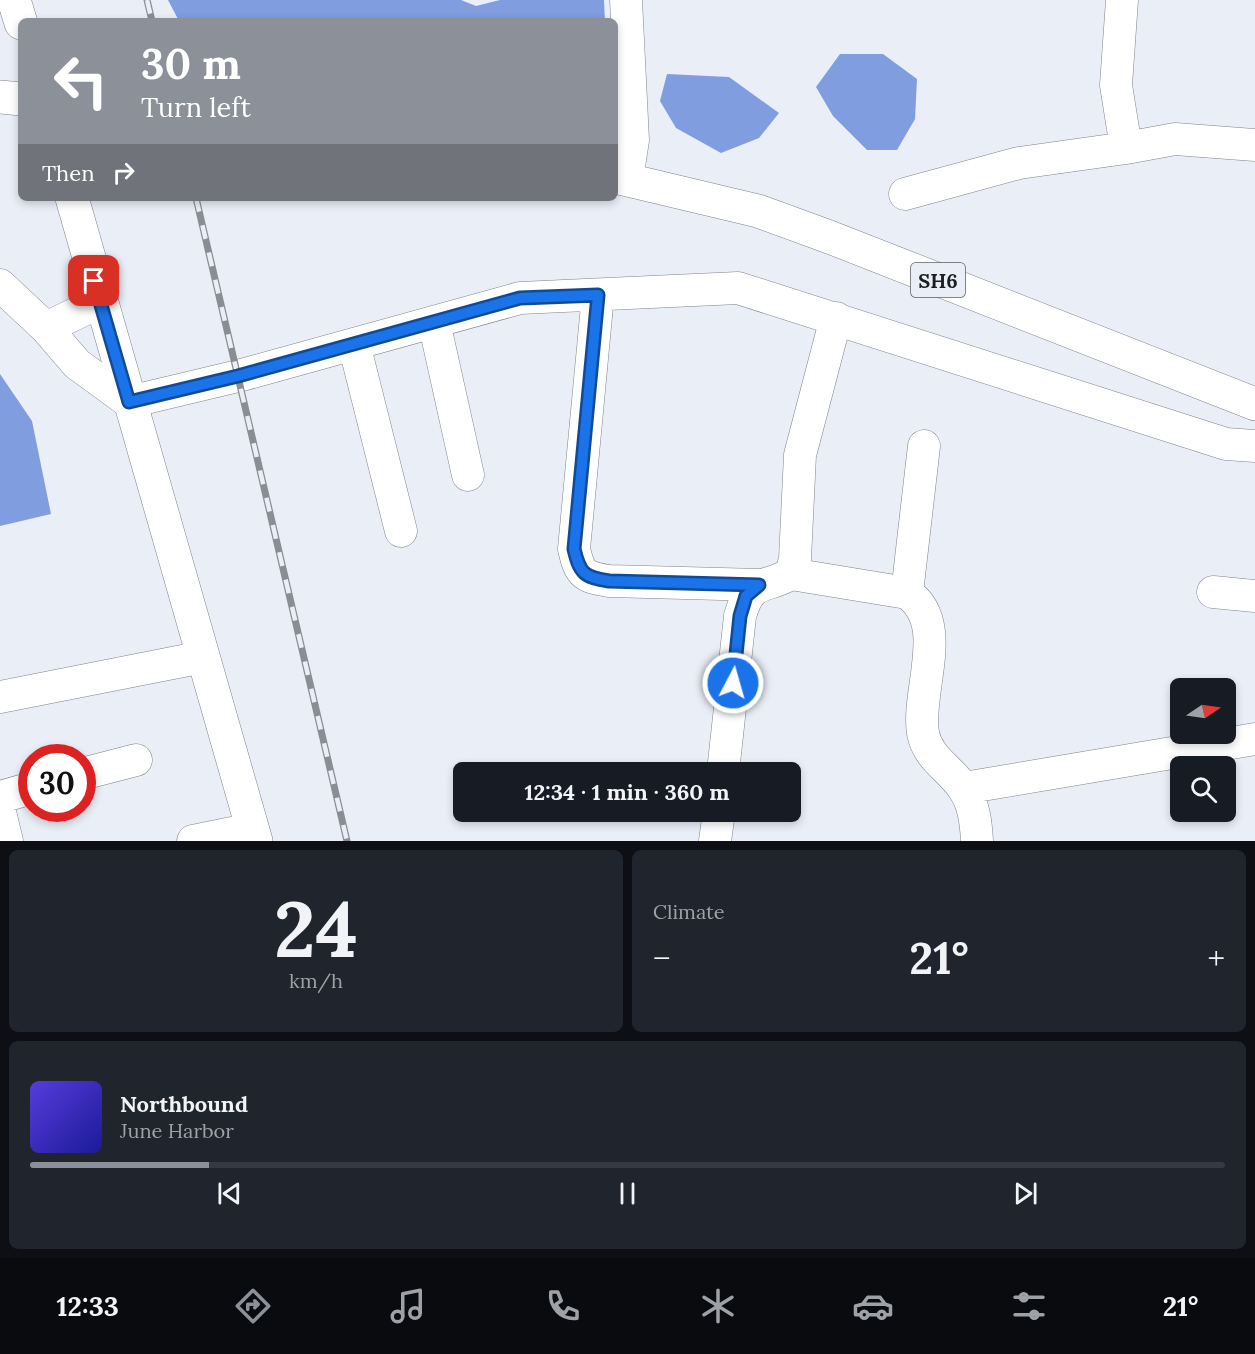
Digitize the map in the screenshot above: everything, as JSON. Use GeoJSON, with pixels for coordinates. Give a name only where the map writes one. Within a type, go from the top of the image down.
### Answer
{"type":"FeatureCollection","features":[{"type":"Feature","properties":{"kind":"main road"},"geometry":{"type":"LineString","coordinates":[[14,0],[19,18]]}},
{"type":"Feature","properties":{"kind":"main road"},"geometry":{"type":"LineString","coordinates":[[0,97],[18,99]]}},
{"type":"Feature","properties":{"kind":"main road","name":"SH6"},"geometry":{"type":"LineString","coordinates":[[621,178],[758,211],[1255,404]]}},
{"type":"Feature","properties":{"kind":"main road"},"geometry":{"type":"LineString","coordinates":[[73,201],[254,835]]}},
{"type":"Feature","properties":{"kind":"street"},"geometry":{"type":"LineString","coordinates":[[621,178],[633,140],[626,0]]}},
{"type":"Feature","properties":{"kind":"street"},"geometry":{"type":"LineString","coordinates":[[1122,0],[1116,85],[1126,148]]}},
{"type":"Feature","properties":{"kind":"street"},"geometry":{"type":"LineString","coordinates":[[905,194],[1019,163],[1175,139],[1255,146]]}},
{"type":"Feature","properties":{"kind":"street"},"geometry":{"type":"LineString","coordinates":[[4,293],[46,328],[77,364],[129,402],[520,298],[738,288],[1226,444],[1255,446]]}},
{"type":"Feature","properties":{"kind":"street"},"geometry":{"type":"LineString","coordinates":[[598,295],[574,549],[578,567],[588,577],[609,581],[759,585],[777,581],[791,574],[907,593],[918,601],[925,612],[929,636],[923,732],[931,754],[964,788],[973,810],[977,841]]}},
{"type":"Feature","properties":{"kind":"street"},"geometry":{"type":"LineString","coordinates":[[46,328],[100,302]]}},
{"type":"Feature","properties":{"kind":"street"},"geometry":{"type":"LineString","coordinates":[[791,574],[795,560],[800,455],[837,318]]}},
{"type":"Feature","properties":{"kind":"street"},"geometry":{"type":"LineString","coordinates":[[434,322],[468,475]]}},
{"type":"Feature","properties":{"kind":"street"},"geometry":{"type":"LineString","coordinates":[[354,344],[401,531]]}},
{"type":"Feature","properties":{"kind":"street"},"geometry":{"type":"LineString","coordinates":[[907,593],[924,446]]}},
{"type":"Feature","properties":{"kind":"street"},"geometry":{"type":"LineString","coordinates":[[724,762],[740,616],[746,596],[759,585]]}},
{"type":"Feature","properties":{"kind":"street"},"geometry":{"type":"LineString","coordinates":[[1214,592],[1255,596]]}},
{"type":"Feature","properties":{"kind":"street"},"geometry":{"type":"LineString","coordinates":[[0,697],[203,657]]}},
{"type":"Feature","properties":{"kind":"street"},"geometry":{"type":"LineString","coordinates":[[964,788],[1255,739]]}},
{"type":"Feature","properties":{"kind":"street"},"geometry":{"type":"LineString","coordinates":[[96,770],[136,760]]}},
{"type":"Feature","properties":{"kind":"street"},"geometry":{"type":"LineString","coordinates":[[0,797],[18,792]]}},
{"type":"Feature","properties":{"kind":"street"},"geometry":{"type":"LineString","coordinates":[[716,841],[718,822]]}},
{"type":"Feature","properties":{"kind":"street"},"geometry":{"type":"LineString","coordinates":[[193,841],[254,835]]}},
{"type":"Feature","properties":{"kind":"water"},"geometry":{"type":"Polygon","coordinates":[[[168,0],[461,0],[476,6],[500,0],[604,0],[605,18],[177,18],[168,0]]]}},
{"type":"Feature","properties":{"kind":"water"},"geometry":{"type":"Polygon","coordinates":[[[840,54],[883,54],[917,79],[915,119],[897,150],[867,150],[833,116],[816,87],[840,54]]]}},
{"type":"Feature","properties":{"kind":"water"},"geometry":{"type":"Polygon","coordinates":[[[667,74],[729,77],[779,113],[759,138],[721,153],[676,128],[660,101],[667,74]]]}},
{"type":"Feature","properties":{"kind":"water"},"geometry":{"type":"Polygon","coordinates":[[[0,374],[32,421],[51,514],[0,526],[0,374]]]}},
{"type":"Feature","properties":{"kind":"railway"},"geometry":{"type":"LineString","coordinates":[[147,0],[151,18]]}},
{"type":"Feature","properties":{"kind":"railway"},"geometry":{"type":"LineString","coordinates":[[197,201],[347,841]]}},
{"type":"Feature","properties":{"kind":"route"},"geometry":{"type":"LineString","coordinates":[[94,281],[129,402],[238,376],[520,298],[598,295],[574,549],[578,567],[588,577],[609,581],[759,585],[746,596],[740,616],[733,683]]}}]}
